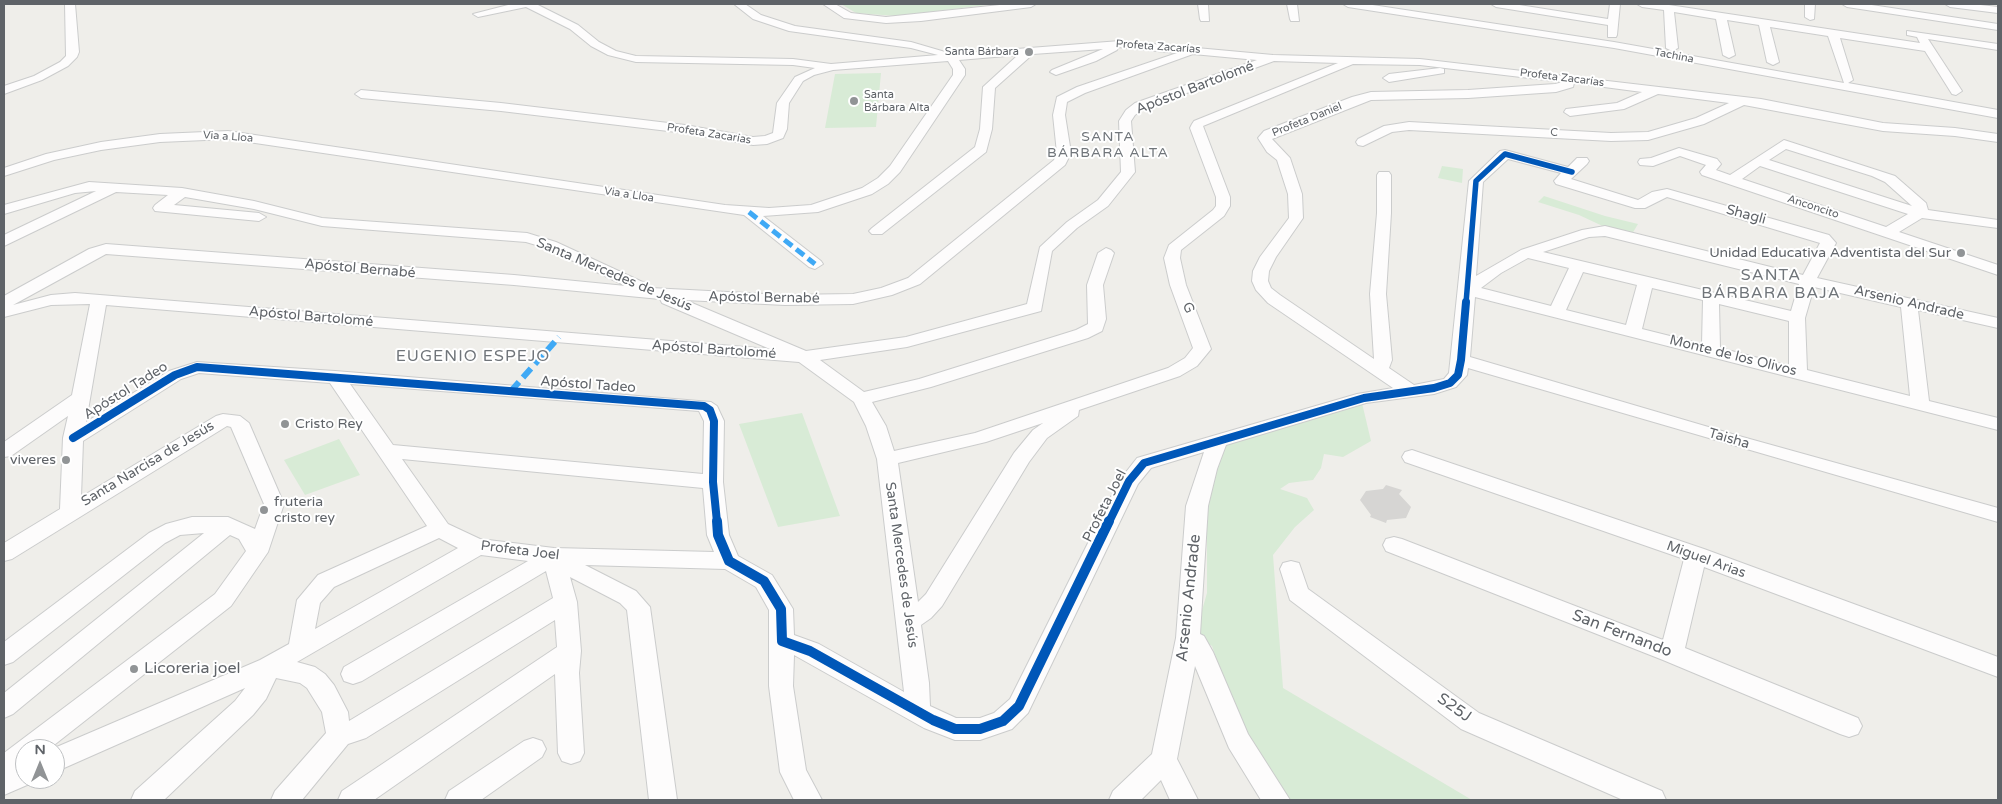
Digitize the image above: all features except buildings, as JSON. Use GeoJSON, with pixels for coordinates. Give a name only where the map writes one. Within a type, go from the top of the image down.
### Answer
{"type":"FeatureCollection","features":[{"type":"Feature","properties":{"kind":"street"},"geometry":{"type":"LineString","coordinates":[[4,90],[38,78],[64,64],[71,58],[73,52],[70,4]]}},
{"type":"Feature","properties":{"kind":"street"},"geometry":{"type":"LineString","coordinates":[[478,14],[525,4]]}},
{"type":"Feature","properties":{"kind":"street"},"geometry":{"type":"LineString","coordinates":[[529,4],[574,27],[595,44],[612,53],[636,59],[793,62],[833,67]]}},
{"type":"Feature","properties":{"kind":"street"},"geometry":{"type":"LineString","coordinates":[[828,4],[848,16],[886,20],[922,18],[1031,4]]}},
{"type":"Feature","properties":{"kind":"street"},"geometry":{"type":"LineString","coordinates":[[1202,4],[1205,19]]}},
{"type":"Feature","properties":{"kind":"street"},"geometry":{"type":"LineString","coordinates":[[1292,4],[1295,19]]}},
{"type":"Feature","properties":{"kind":"street","name":"Tachina"},"geometry":{"type":"LineString","coordinates":[[1348,4],[1614,44],[1998,114]]}},
{"type":"Feature","properties":{"kind":"street"},"geometry":{"type":"LineString","coordinates":[[1376,4],[1385,6],[1388,9]]}},
{"type":"Feature","properties":{"kind":"street"},"geometry":{"type":"LineString","coordinates":[[1496,4],[1613,24]]}},
{"type":"Feature","properties":{"kind":"street"},"geometry":{"type":"LineString","coordinates":[[1612,36],[1615,4]]}},
{"type":"Feature","properties":{"kind":"street"},"geometry":{"type":"LineString","coordinates":[[1642,4],[1928,48]]}},
{"type":"Feature","properties":{"kind":"street"},"geometry":{"type":"LineString","coordinates":[[1809,17],[1810,4]]}},
{"type":"Feature","properties":{"kind":"street"},"geometry":{"type":"LineString","coordinates":[[1847,4],[1998,27]]}},
{"type":"Feature","properties":{"kind":"street"},"geometry":{"type":"LineString","coordinates":[[1950,4],[1998,10]]}},
{"type":"Feature","properties":{"kind":"street"},"geometry":{"type":"LineString","coordinates":[[1498,18],[1510,5]]}},
{"type":"Feature","properties":{"kind":"street"},"geometry":{"type":"LineString","coordinates":[[1662,6],[1672,48]]}},
{"type":"Feature","properties":{"kind":"street"},"geometry":{"type":"LineString","coordinates":[[734,9],[786,28],[910,45],[942,53],[952,59]]}},
{"type":"Feature","properties":{"kind":"street"},"geometry":{"type":"LineString","coordinates":[[1721,16],[1729,55]]}},
{"type":"Feature","properties":{"kind":"street"},"geometry":{"type":"LineString","coordinates":[[1764,22],[1773,62]]}},
{"type":"Feature","properties":{"kind":"street"},"geometry":{"type":"LineString","coordinates":[[1901,31],[1998,47]]}},
{"type":"Feature","properties":{"kind":"street"},"geometry":{"type":"LineString","coordinates":[[1832,33],[1847,80]]}},
{"type":"Feature","properties":{"kind":"street"},"geometry":{"type":"LineString","coordinates":[[1920,35],[1956,90]]}},
{"type":"Feature","properties":{"kind":"street"},"geometry":{"type":"LineString","coordinates":[[1056,72],[1092,59],[1120,44]]}},
{"type":"Feature","properties":{"kind":"street","name":"Profeta Zacarías"},"geometry":{"type":"LineString","coordinates":[[361,94],[501,107],[646,125],[753,142],[767,140],[778,135],[781,129],[783,102],[799,78],[810,73],[833,67],[952,59],[1120,44],[1195,49],[1274,58],[1420,62],[1463,66],[1742,101],[1883,127],[1955,132],[1998,138]]}},
{"type":"Feature","properties":{"kind":"street","name":"Apóstol Bernabé"},"geometry":{"type":"LineString","coordinates":[[4,303],[98,250],[116,249],[514,280],[658,294],[785,300],[853,299],[886,292],[914,281],[1060,162],[1064,153],[1059,115],[1061,100],[1080,90],[1195,49]]}},
{"type":"Feature","properties":{"kind":"street"},"geometry":{"type":"LineString","coordinates":[[877,231],[981,149],[986,130],[989,87],[1029,52]]}},
{"type":"Feature","properties":{"kind":"street","name":"Apóstol Bartolomé"},"geometry":{"type":"LineString","coordinates":[[4,312],[63,298],[99,300],[804,357],[907,342],[1035,307],[1045,250],[1072,225],[1103,203],[1128,172],[1125,121],[1130,113],[1139,106],[1274,58]]}},
{"type":"Feature","properties":{"kind":"street","name":"Via a Lloa"},"geometry":{"type":"LineString","coordinates":[[4,172],[51,157],[109,145],[160,138],[228,135],[750,212],[785,212],[825,207],[867,191],[883,181],[895,169],[957,81],[959,69],[952,59]]}},
{"type":"Feature","properties":{"kind":"street","name":"G"},"geometry":{"type":"LineString","coordinates":[[887,460],[979,438],[1174,372],[1191,362],[1202,349],[1199,336],[1178,284],[1172,258],[1174,248],[1219,213],[1223,206],[1222,197],[1196,128],[1198,124],[1252,100],[1345,66],[1351,61]]}},
{"type":"Feature","properties":{"kind":"street"},"geometry":{"type":"LineString","coordinates":[[1389,78],[1463,66]]}},
{"type":"Feature","properties":{"kind":"street","name":"Profeta Daniel"},"geometry":{"type":"LineString","coordinates":[[1410,391],[1274,299],[1264,290],[1260,281],[1261,271],[1268,256],[1296,218],[1295,194],[1283,158],[1272,149],[1265,138],[1269,134],[1370,96],[1468,94],[1556,88],[1569,84],[1576,79]]}},
{"type":"Feature","properties":{"kind":"street"},"geometry":{"type":"LineString","coordinates":[[1570,112],[1620,106],[1656,90]]}},
{"type":"Feature","properties":{"kind":"street","name":"C"},"geometry":{"type":"LineString","coordinates":[[1363,142],[1389,129],[1410,126],[1611,136],[1648,136],[1664,133],[1700,121],[1742,101]]}},
{"type":"Feature","properties":{"kind":"street"},"geometry":{"type":"LineString","coordinates":[[1731,180],[1784,144],[1877,173],[1890,179],[1919,203],[1920,213]]}},
{"type":"Feature","properties":{"kind":"street","name":"Anconcito"},"geometry":{"type":"LineString","coordinates":[[1645,162],[1654,162],[1679,152],[1714,163],[1707,172],[1888,232],[1994,264]]}},
{"type":"Feature","properties":{"kind":"street","name":"Shagli"},"geometry":{"type":"LineString","coordinates":[[1468,290],[1476,181],[1505,154],[1577,166],[1561,181],[1638,205],[1644,205],[1658,195],[1667,194],[1817,234],[1828,243],[1808,281],[1797,318],[1798,372]]}},
{"type":"Feature","properties":{"kind":"street"},"geometry":{"type":"LineString","coordinates":[[1758,161],[1920,213],[1998,224]]}},
{"type":"Feature","properties":{"kind":"street"},"geometry":{"type":"LineString","coordinates":[[1379,370],[1383,360],[1378,294],[1384,213],[1384,175]]}},
{"type":"Feature","properties":{"kind":"street","name":"Santa Mercedes de Jesús"},"geometry":{"type":"LineString","coordinates":[[4,210],[73,189],[100,186],[182,192],[254,205],[322,222],[526,238],[551,245],[804,357],[861,399],[876,426],[887,460],[918,683],[916,709]]}},
{"type":"Feature","properties":{"kind":"street"},"geometry":{"type":"LineString","coordinates":[[4,241],[115,187]]}},
{"type":"Feature","properties":{"kind":"street"},"geometry":{"type":"LineString","coordinates":[[182,192],[160,208],[322,222]]}},
{"type":"Feature","properties":{"kind":"street"},"geometry":{"type":"LineString","coordinates":[[750,212],[815,264]]}},
{"type":"Feature","properties":{"kind":"street"},"geometry":{"type":"LineString","coordinates":[[1888,232],[1920,213]]}},
{"type":"Feature","properties":{"kind":"street","name":"Arsenio Andrade"},"geometry":{"type":"LineString","coordinates":[[1468,290],[1495,270],[1526,254],[1587,233],[1605,231],[1808,281],[1998,323]]}},
{"type":"Feature","properties":{"kind":"street"},"geometry":{"type":"LineString","coordinates":[[861,399],[925,383],[1082,334],[1096,327],[1098,319],[1095,285],[1106,253]]}},
{"type":"Feature","properties":{"kind":"street"},"geometry":{"type":"LineString","coordinates":[[1526,254],[1797,318]]}},
{"type":"Feature","properties":{"kind":"street"},"geometry":{"type":"LineString","coordinates":[[1557,310],[1578,266]]}},
{"type":"Feature","properties":{"kind":"street"},"geometry":{"type":"LineString","coordinates":[[1633,330],[1646,282]]}},
{"type":"Feature","properties":{"kind":"street"},"geometry":{"type":"LineString","coordinates":[[1410,391],[1450,383],[1458,375],[1468,290]]}},
{"type":"Feature","properties":{"kind":"street","name":"Monte de los Olivos"},"geometry":{"type":"LineString","coordinates":[[1468,290],[1557,310],[1998,424]]}},
{"type":"Feature","properties":{"kind":"street"},"geometry":{"type":"LineString","coordinates":[[1711,298],[1711,350]]}},
{"type":"Feature","properties":{"kind":"street","name":"Santa Narcisa de Jesús"},"geometry":{"type":"LineString","coordinates":[[70,511],[73,438],[99,300]]}},
{"type":"Feature","properties":{"kind":"street"},"geometry":{"type":"LineString","coordinates":[[1909,303],[1920,404]]}},
{"type":"Feature","properties":{"kind":"street","name":"Taisha"},"geometry":{"type":"LineString","coordinates":[[1461,360],[1998,515]]}},
{"type":"Feature","properties":{"kind":"street","name":"Apóstol Tadeo"},"geometry":{"type":"LineString","coordinates":[[73,438],[185,369],[208,367],[697,404],[710,410],[713,414],[715,432],[713,482],[718,535],[729,561]]}},
{"type":"Feature","properties":{"kind":"street","name":"Profeta Joel"},"geometry":{"type":"LineString","coordinates":[[336,376],[440,529],[461,541],[478,547],[554,556],[729,561]]}},
{"type":"Feature","properties":{"kind":"street","name":"Profeta Joel"},"geometry":{"type":"LineString","coordinates":[[916,709],[933,720],[955,729],[980,729],[1003,721],[1019,706],[1030,688],[1136,470],[1144,462],[1364,398],[1410,391]]}},
{"type":"Feature","properties":{"kind":"street"},"geometry":{"type":"LineString","coordinates":[[4,451],[79,399]]}},
{"type":"Feature","properties":{"kind":"street"},"geometry":{"type":"LineString","coordinates":[[909,621],[923,612],[934,600],[1021,458],[1040,434],[1065,419],[1076,405]]}},
{"type":"Feature","properties":{"kind":"street","name":"Santa Narcisa de Jesús"},"geometry":{"type":"LineString","coordinates":[[42,739],[223,600],[257,552],[274,504],[239,423],[234,420],[222,420],[70,511]]}},
{"type":"Feature","properties":{"kind":"street","name":"Arsenio Andrade"},"geometry":{"type":"LineString","coordinates":[[1164,759],[1188,638],[1197,506],[1207,469],[1219,440]]}},
{"type":"Feature","properties":{"kind":"street"},"geometry":{"type":"LineString","coordinates":[[386,451],[713,482]]}},
{"type":"Feature","properties":{"kind":"street","name":"Miguel Arias"},"geometry":{"type":"LineString","coordinates":[[1412,457],[1696,556],[1998,667]]}},
{"type":"Feature","properties":{"kind":"street"},"geometry":{"type":"LineString","coordinates":[[4,553],[70,511]]}},
{"type":"Feature","properties":{"kind":"street"},"geometry":{"type":"LineString","coordinates":[[4,654],[157,538],[174,529],[192,525],[228,526],[247,534],[257,552]]}},
{"type":"Feature","properties":{"kind":"street"},"geometry":{"type":"LineString","coordinates":[[4,707],[228,526]]}},
{"type":"Feature","properties":{"kind":"street"},"geometry":{"type":"LineString","coordinates":[[302,648],[304,620],[309,600],[326,581],[440,529]]}},
{"type":"Feature","properties":{"kind":"street","name":"San Fernando"},"geometry":{"type":"LineString","coordinates":[[1394,546],[1672,653],[1849,726]]}},
{"type":"Feature","properties":{"kind":"street"},"geometry":{"type":"LineString","coordinates":[[65,756],[269,667],[478,547]]}},
{"type":"Feature","properties":{"kind":"street"},"geometry":{"type":"LineString","coordinates":[[554,556],[565,602],[569,651],[567,673],[571,754]]}},
{"type":"Feature","properties":{"kind":"street"},"geometry":{"type":"LineString","coordinates":[[353,674],[554,556]]}},
{"type":"Feature","properties":{"kind":"street"},"geometry":{"type":"LineString","coordinates":[[554,556],[589,578],[628,597],[638,607],[663,800]]}},
{"type":"Feature","properties":{"kind":"street"},"geometry":{"type":"LineString","coordinates":[[1672,653],[1696,556]]}},
{"type":"Feature","properties":{"kind":"street"},"geometry":{"type":"LineString","coordinates":[[729,561],[764,581],[781,609],[781,686],[788,743],[793,772],[808,800]]}},
{"type":"Feature","properties":{"kind":"street","name":"S25J"},"geometry":{"type":"LineString","coordinates":[[1291,569],[1298,594],[1470,720],[1652,800]]}},
{"type":"Feature","properties":{"kind":"street"},"geometry":{"type":"LineString","coordinates":[[285,800],[339,736],[357,730],[565,602]]}},
{"type":"Feature","properties":{"kind":"street"},"geometry":{"type":"LineString","coordinates":[[1188,638],[1196,643],[1201,652],[1238,740],[1276,800]]}},
{"type":"Feature","properties":{"kind":"street"},"geometry":{"type":"LineString","coordinates":[[782,641],[810,652],[916,709]]}},
{"type":"Feature","properties":{"kind":"street"},"geometry":{"type":"LineString","coordinates":[[352,800],[569,651]]}},
{"type":"Feature","properties":{"kind":"street"},"geometry":{"type":"LineString","coordinates":[[269,667],[306,674],[316,681],[336,712],[339,736]]}},
{"type":"Feature","properties":{"kind":"street"},"geometry":{"type":"LineString","coordinates":[[145,800],[244,708],[257,692],[269,667]]}},
{"type":"Feature","properties":{"kind":"street"},"geometry":{"type":"LineString","coordinates":[[459,800],[533,748]]}},
{"type":"Feature","properties":{"kind":"street"},"geometry":{"type":"LineString","coordinates":[[1123,800],[1164,759],[1184,800]]}},
{"type":"Feature","properties":{"kind":"street"},"geometry":{"type":"LineString","coordinates":[[4,769],[15,760]]}},
{"type":"Feature","properties":{"kind":"green space"},"geometry":{"type":"Polygon","coordinates":[[[841,4],[994,4],[896,16],[856,13],[841,4]]]}},
{"type":"Feature","properties":{"kind":"green space","name":"Santa Bárbara Alta"},"geometry":{"type":"Polygon","coordinates":[[[881,73],[876,127],[825,128],[835,74],[881,73]]]}},
{"type":"Feature","properties":{"kind":"green space"},"geometry":{"type":"Polygon","coordinates":[[[1442,166],[1463,169],[1462,183],[1438,178],[1442,166]]]}},
{"type":"Feature","properties":{"kind":"green space"},"geometry":{"type":"Polygon","coordinates":[[[1544,196],[1605,216],[1638,224],[1632,234],[1609,229],[1579,215],[1538,202],[1544,196]]]}},
{"type":"Feature","properties":{"kind":"green space"},"geometry":{"type":"Polygon","coordinates":[[[1362,403],[1371,441],[1343,457],[1324,454],[1321,468],[1313,480],[1289,483],[1280,489],[1307,498],[1314,510],[1295,527],[1273,555],[1283,688],[1472,800],[1284,800],[1241,732],[1212,646],[1195,635],[1207,593],[1207,507],[1212,472],[1227,441],[1362,403]]]}},
{"type":"Feature","properties":{"kind":"green space"},"geometry":{"type":"Polygon","coordinates":[[[802,413],[840,516],[778,527],[739,424],[802,413]]]}},
{"type":"Feature","properties":{"kind":"green space"},"geometry":{"type":"Polygon","coordinates":[[[339,439],[360,475],[305,495],[284,460],[339,439]]]}},
{"type":"Feature","properties":{"kind":"marked path"},"geometry":{"type":"LineString","coordinates":[[749,212],[815,264]]}},
{"type":"Feature","properties":{"kind":"marked path"},"geometry":{"type":"LineString","coordinates":[[511,391],[559,337]]}},
{"type":"Feature","properties":{"kind":"cycle path"},"geometry":{"type":"LineString","coordinates":[[73,438],[175,375],[197,367],[704,406],[710,410],[714,421],[713,482],[718,535],[729,561],[764,581],[781,609],[782,641],[810,651],[933,720],[955,729],[980,729],[1003,721],[1019,706],[1129,481],[1144,463],[1364,398],[1434,388],[1450,383],[1458,375],[1461,360],[1476,181],[1505,154],[1572,172]]}},
{"type":"Feature","properties":{"kind":"place","name":"Santa Bárbara"},"geometry":{"type":"Point","coordinates":[1029,52]}},
{"type":"Feature","properties":{"kind":"place","name":"Santa Bárbara Alta"},"geometry":{"type":"Point","coordinates":[854,101]}},
{"type":"Feature","properties":{"kind":"place","name":"Unidad Educativa Adventista del Sur"},"geometry":{"type":"Point","coordinates":[1961,253]}},
{"type":"Feature","properties":{"kind":"place","name":"Cristo Rey"},"geometry":{"type":"Point","coordinates":[285,424]}},
{"type":"Feature","properties":{"kind":"place","name":"viveres"},"geometry":{"type":"Point","coordinates":[66,460]}},
{"type":"Feature","properties":{"kind":"place","name":"fruteria cristo rey"},"geometry":{"type":"Point","coordinates":[264,510]}},
{"type":"Feature","properties":{"kind":"place","name":"Licoreria joel"},"geometry":{"type":"Point","coordinates":[134,669]}},
{"type":"Feature","properties":{"kind":"district","name":"SANTA BÁRBARA ALTA"},"geometry":{"type":"Point","coordinates":[1108,146]}},
{"type":"Feature","properties":{"kind":"district","name":"SANTA BÁRBARA BAJA"},"geometry":{"type":"Point","coordinates":[1771,285]}},
{"type":"Feature","properties":{"kind":"district","name":"EUGENIO ESPEJO"},"geometry":{"type":"Point","coordinates":[473,357]}}]}
